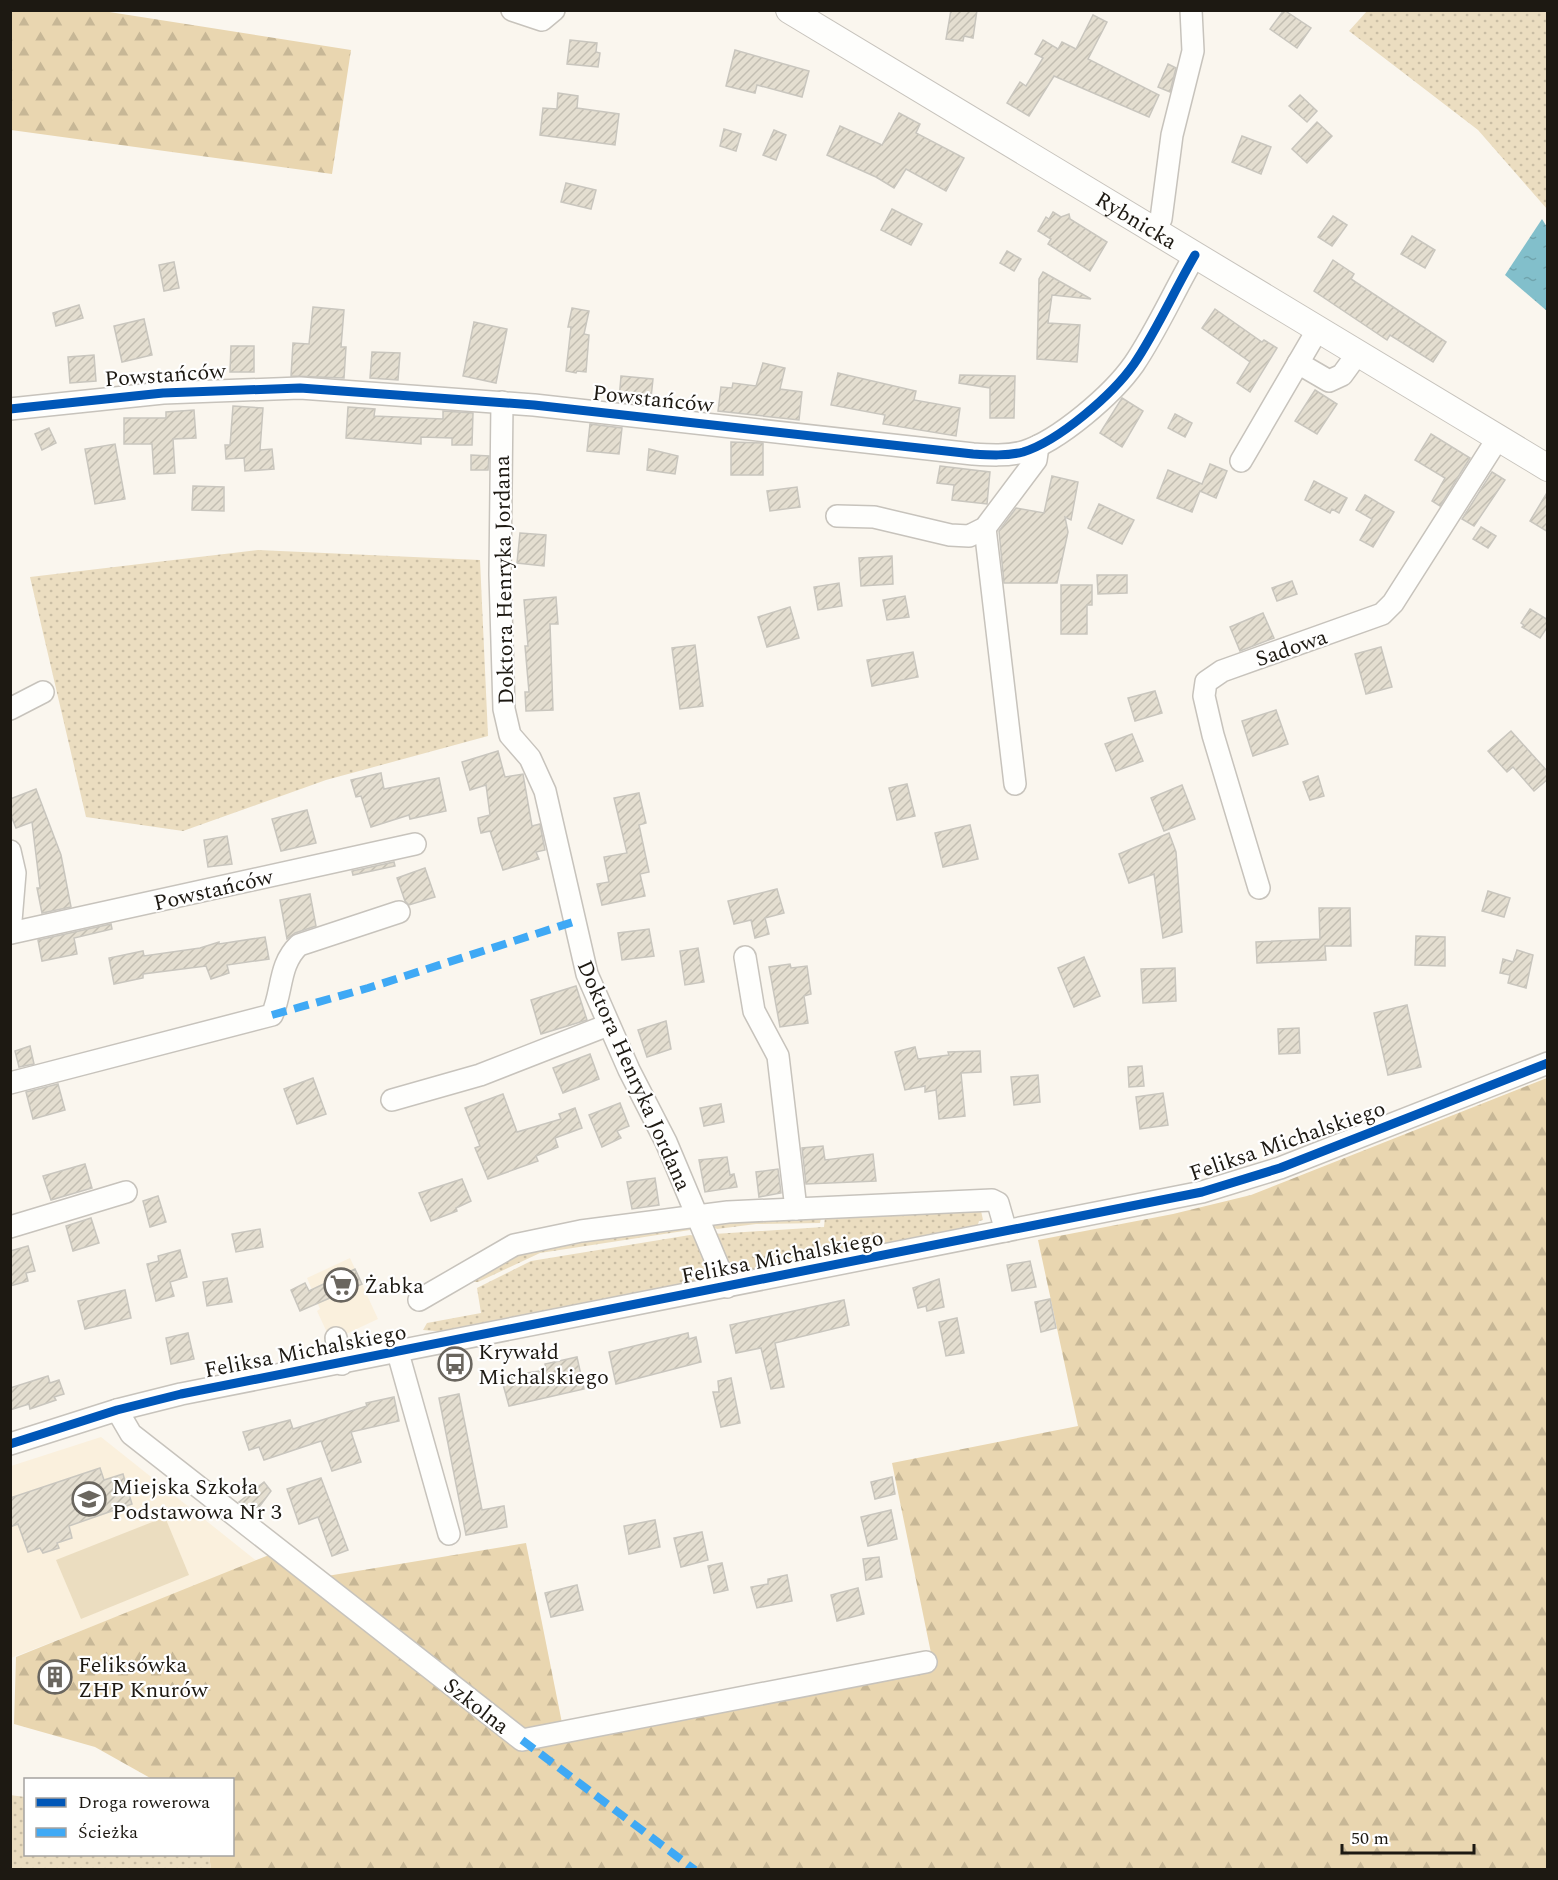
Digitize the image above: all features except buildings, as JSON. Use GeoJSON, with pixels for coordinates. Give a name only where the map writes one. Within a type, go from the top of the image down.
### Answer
{"type":"FeatureCollection","features":[{"type":"Feature","properties":{"kind":"main road","name":"Rybnicka"},"geometry":{"type":"LineString","coordinates":[[789,10],[1548,468]]}},
{"type":"Feature","properties":{"kind":"street"},"geometry":{"type":"LineString","coordinates":[[512,10],[542,20],[554,10]]}},
{"type":"Feature","properties":{"kind":"street"},"geometry":{"type":"LineString","coordinates":[[1154,231],[1161,219],[1172,135],[1193,51],[1191,10]]}},
{"type":"Feature","properties":{"kind":"street","name":"Powstańców"},"geometry":{"type":"LineString","coordinates":[[10,409],[154,394],[270,387],[502,402],[973,454],[1009,454],[1038,446],[1078,418],[1124,377],[1140,355],[1195,255]]}},
{"type":"Feature","properties":{"kind":"street"},"geometry":{"type":"LineString","coordinates":[[1241,461],[1318,329]]}},
{"type":"Feature","properties":{"kind":"street"},"geometry":{"type":"LineString","coordinates":[[1298,363],[1329,381],[1342,375],[1358,353]]}},
{"type":"Feature","properties":{"kind":"street","name":"Doktora Henryka Jordana"},"geometry":{"type":"LineString","coordinates":[[502,402],[500,575],[505,718],[510,735],[530,758],[542,781],[584,966],[609,1025],[663,1135],[728,1287]]}},
{"type":"Feature","properties":{"kind":"street","name":"Sadowa"},"geometry":{"type":"LineString","coordinates":[[1259,888],[1213,735],[1204,696],[1206,682],[1222,671],[1382,614],[1393,603],[1498,438]]}},
{"type":"Feature","properties":{"kind":"street"},"geometry":{"type":"LineString","coordinates":[[837,516],[893,521],[960,537],[969,536],[985,528],[1036,460],[1038,446]]}},
{"type":"Feature","properties":{"kind":"street"},"geometry":{"type":"LineString","coordinates":[[985,528],[1015,784]]}},
{"type":"Feature","properties":{"kind":"street"},"geometry":{"type":"LineString","coordinates":[[10,709],[43,692]]}},
{"type":"Feature","properties":{"kind":"street","name":"Powstańców"},"geometry":{"type":"LineString","coordinates":[[10,851],[15,873],[11,933],[415,844]]}},
{"type":"Feature","properties":{"kind":"street"},"geometry":{"type":"LineString","coordinates":[[10,1083],[272,1015],[277,1004],[287,958],[298,945],[399,912]]}},
{"type":"Feature","properties":{"kind":"street"},"geometry":{"type":"LineString","coordinates":[[745,957],[754,1011],[778,1056],[796,1209]]}},
{"type":"Feature","properties":{"kind":"street"},"geometry":{"type":"LineString","coordinates":[[392,1100],[480,1075],[609,1025]]}},
{"type":"Feature","properties":{"kind":"street","name":"Feliksa Michalskiego"},"geometry":{"type":"LineString","coordinates":[[10,1444],[117,1410],[191,1392],[1163,1201],[1241,1181],[1548,1063]]}},
{"type":"Feature","properties":{"kind":"street"},"geometry":{"type":"LineString","coordinates":[[10,1227],[126,1192]]}},
{"type":"Feature","properties":{"kind":"street"},"geometry":{"type":"LineString","coordinates":[[419,1300],[520,1244],[602,1228],[696,1215],[992,1200],[998,1203],[1001,1209],[1006,1231]]}},
{"type":"Feature","properties":{"kind":"street"},"geometry":{"type":"LineString","coordinates":[[336,1338],[342,1364]]}},
{"type":"Feature","properties":{"kind":"street"},"geometry":{"type":"LineString","coordinates":[[398,1353],[449,1534]]}},
{"type":"Feature","properties":{"kind":"street","name":"Szkolna"},"geometry":{"type":"LineString","coordinates":[[117,1410],[131,1434],[522,1740],[926,1662]]}},
{"type":"Feature","properties":{"kind":"shaded area"},"geometry":{"type":"Polygon","coordinates":[[[1367,11],[1547,11],[1547,209],[1478,130],[1349,31],[1367,11]]]}},
{"type":"Feature","properties":{"kind":"shaded area"},"geometry":{"type":"Polygon","coordinates":[[[258,550],[480,560],[488,736],[326,780],[183,831],[86,817],[30,577],[258,550]]]}},
{"type":"Feature","properties":{"kind":"shaded area"},"geometry":{"type":"Polygon","coordinates":[[[980,1206],[983,1220],[979,1221],[977,1228],[740,1274],[726,1265],[714,1234],[824,1227],[825,1217],[980,1206]]]}},
{"type":"Feature","properties":{"kind":"shaded area"},"geometry":{"type":"Polygon","coordinates":[[[821,1218],[820,1223],[756,1224],[717,1229],[712,1226],[712,1221],[821,1218]]]}},
{"type":"Feature","properties":{"kind":"shaded area"},"geometry":{"type":"Polygon","coordinates":[[[692,1226],[690,1230],[540,1253],[478,1282],[472,1282],[472,1279],[514,1251],[692,1226]]]}},
{"type":"Feature","properties":{"kind":"shaded area"},"geometry":{"type":"Polygon","coordinates":[[[690,1235],[697,1236],[711,1272],[708,1279],[447,1332],[423,1330],[427,1323],[481,1313],[477,1288],[531,1261],[690,1235]]]}},
{"type":"Feature","properties":{"kind":"shaded area"},"geometry":{"type":"Polygon","coordinates":[[[350,1258],[378,1319],[331,1341],[317,1311],[320,1309],[307,1278],[350,1258]]]}},
{"type":"Feature","properties":{"kind":"shaded area"},"geometry":{"type":"Polygon","coordinates":[[[101,1437],[258,1562],[11,1658],[11,1466],[101,1437]]]}},
{"type":"Feature","properties":{"kind":"shaded area"},"geometry":{"type":"Polygon","coordinates":[[[165,1517],[189,1575],[81,1619],[56,1560],[165,1517]]]}},
{"type":"Feature","properties":{"kind":"shaded area"},"geometry":{"type":"Polygon","coordinates":[[[10,1795],[24,1797],[24,1856],[209,1856],[211,1869],[11,1869],[10,1795]]]}},
{"type":"Feature","properties":{"kind":"green space"},"geometry":{"type":"Polygon","coordinates":[[[11,10],[103,11],[351,50],[332,174],[11,130],[11,10]]]}},
{"type":"Feature","properties":{"kind":"green space"},"geometry":{"type":"Polygon","coordinates":[[[1547,1078],[1547,1869],[211,1869],[209,1856],[234,1856],[234,1778],[150,1778],[95,1747],[14,1724],[16,1657],[269,1555],[327,1576],[526,1543],[562,1723],[931,1653],[892,1463],[1078,1426],[1038,1240],[1173,1214],[1251,1195],[1547,1078]]]}},
{"type":"Feature","properties":{"kind":"water"},"geometry":{"type":"Polygon","coordinates":[[[1542,219],[1547,227],[1547,311],[1505,275],[1542,219]]]}},
{"type":"Feature","properties":{"kind":"marked path"},"geometry":{"type":"LineString","coordinates":[[272,1015],[368,988],[573,922]]}},
{"type":"Feature","properties":{"kind":"marked path"},"geometry":{"type":"LineString","coordinates":[[522,1740],[695,1870]]}},
{"type":"Feature","properties":{"kind":"cycle path"},"geometry":{"type":"LineString","coordinates":[[10,409],[163,393],[300,388],[534,405],[973,454],[1011,454],[1023,452],[1053,438],[1113,389],[1142,351],[1195,255]]}},
{"type":"Feature","properties":{"kind":"cycle path"},"geometry":{"type":"LineString","coordinates":[[10,1444],[117,1410],[181,1394],[1202,1192],[1280,1168],[1548,1063]]}},
{"type":"Feature","properties":{"kind":"place","name":"Żabka"},"geometry":{"type":"Point","coordinates":[341,1285]}},
{"type":"Feature","properties":{"kind":"place","name":"Krywałd Michalskiego"},"geometry":{"type":"Point","coordinates":[455,1364]}},
{"type":"Feature","properties":{"kind":"place","name":"Miejska Szkoła Podstawowa Nr 3"},"geometry":{"type":"Point","coordinates":[89,1499]}},
{"type":"Feature","properties":{"kind":"place","name":"Feliksówka ZHP Knurów"},"geometry":{"type":"Point","coordinates":[55,1677]}}]}
